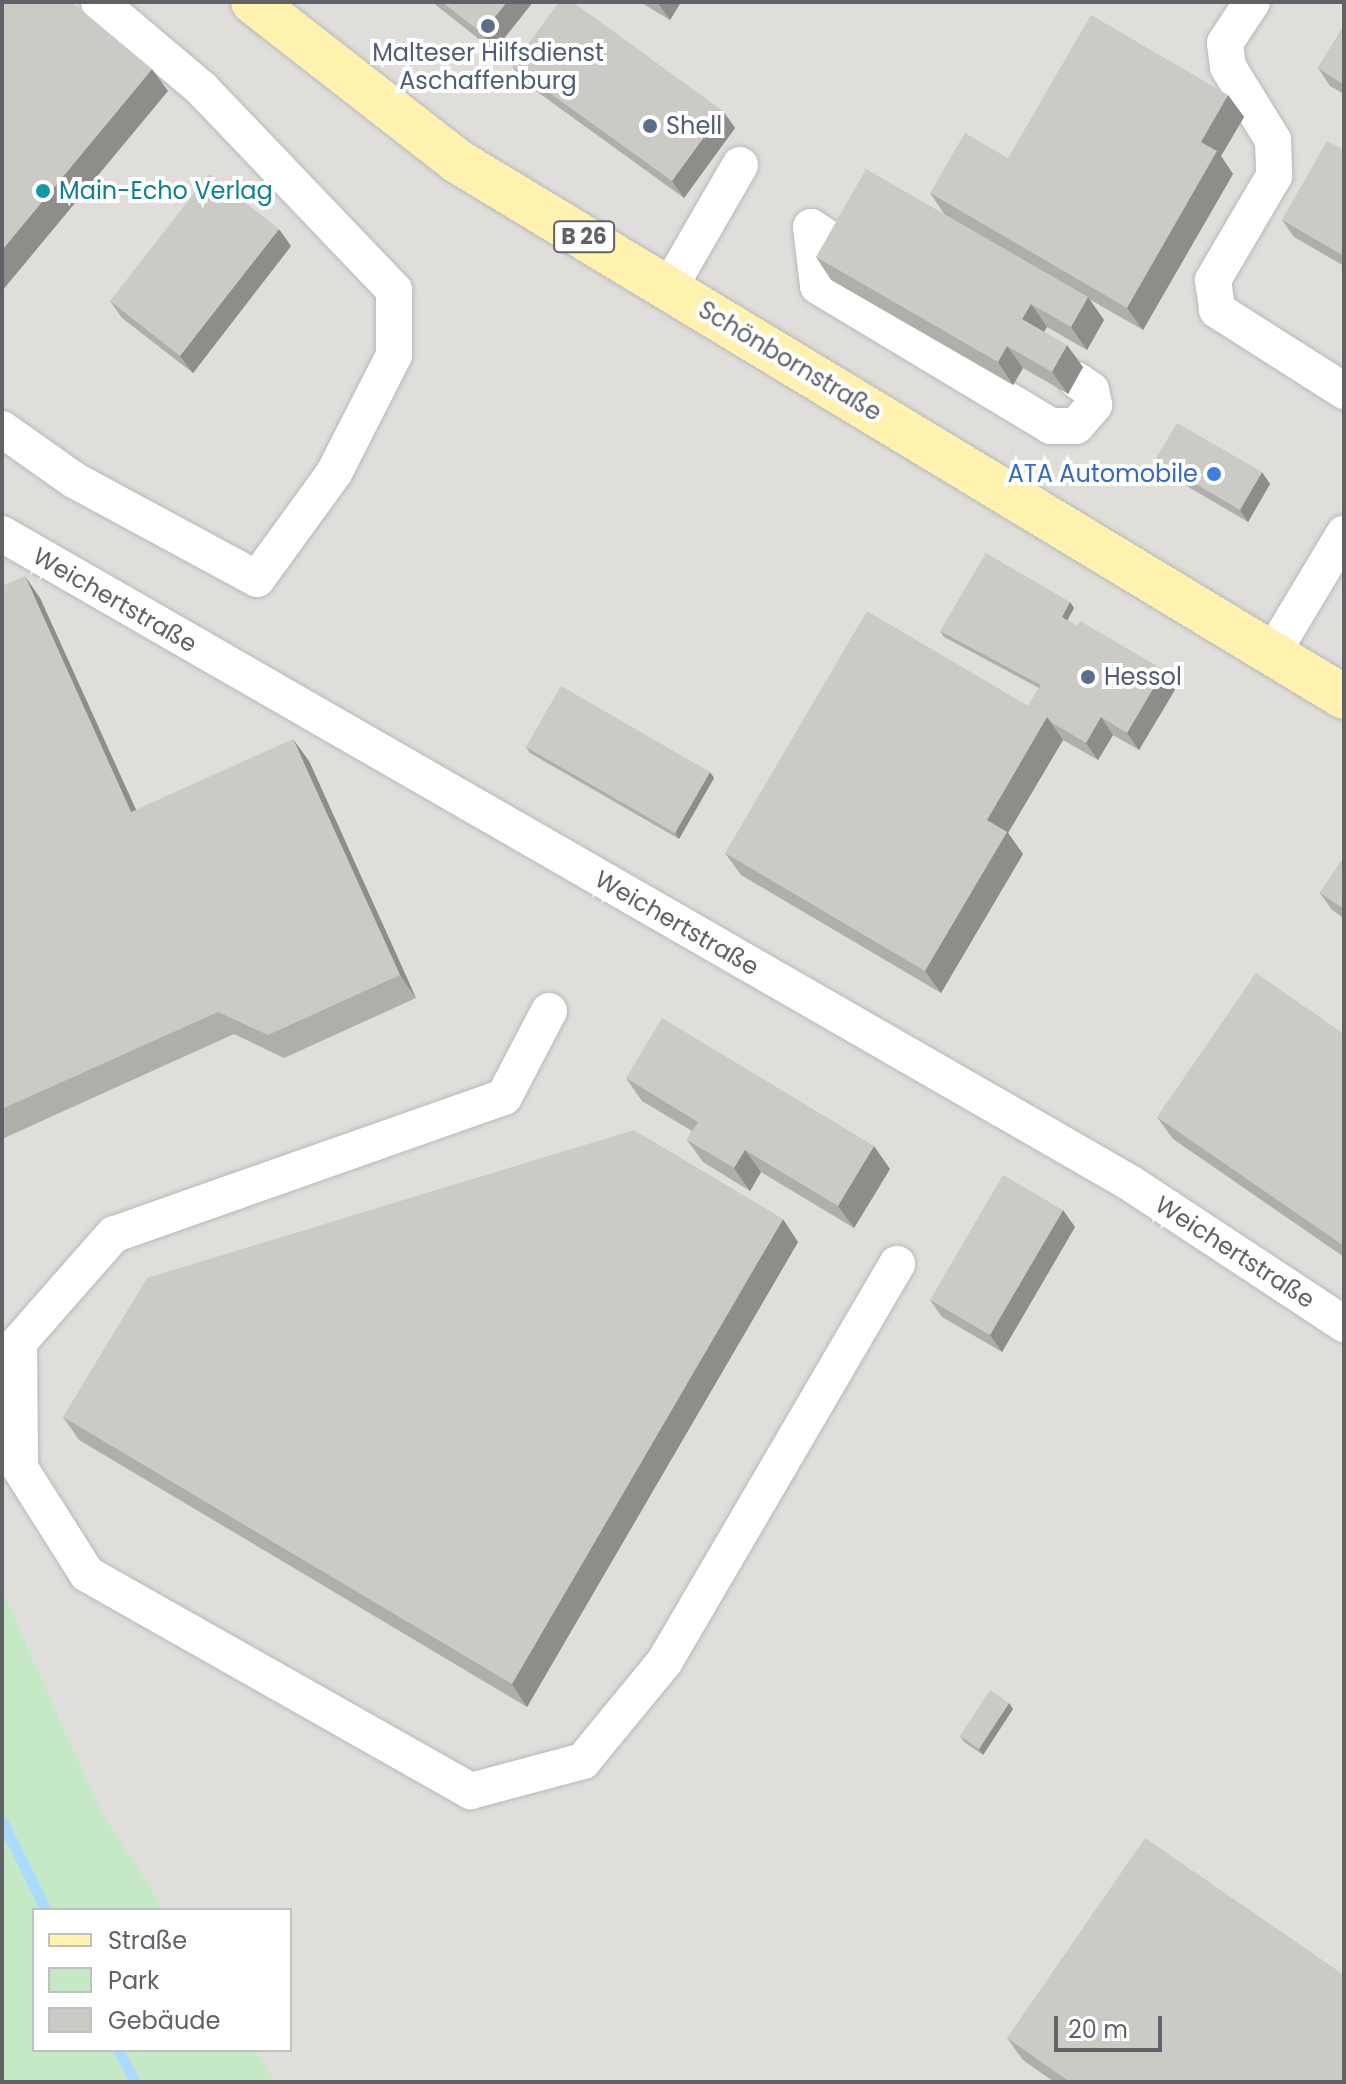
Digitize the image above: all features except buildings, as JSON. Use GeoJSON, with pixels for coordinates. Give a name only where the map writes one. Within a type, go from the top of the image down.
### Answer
{"type":"FeatureCollection","features":[{"type":"Feature","properties":{"kind":"main road","name":"Schönbornstraße"},"geometry":{"type":"LineString","coordinates":[[253,2],[457,161],[1344,697]]}},
{"type":"Feature","properties":{"kind":"street"},"geometry":{"type":"LineString","coordinates":[[2,429],[74,480],[257,579],[334,473],[394,355],[394,290],[202,89],[99,2]]}},
{"type":"Feature","properties":{"kind":"street"},"geometry":{"type":"LineString","coordinates":[[1252,2],[1225,43],[1228,67],[1273,140],[1274,176],[1213,280],[1217,310],[1344,391]]}},
{"type":"Feature","properties":{"kind":"street"},"geometry":{"type":"LineString","coordinates":[[669,288],[740,165]]}},
{"type":"Feature","properties":{"kind":"street"},"geometry":{"type":"LineString","coordinates":[[848,251],[811,227],[818,286],[1051,426],[1076,426],[1094,405],[1091,390],[1076,380]]}},
{"type":"Feature","properties":{"kind":"street","name":"Weichertstraße"},"geometry":{"type":"LineString","coordinates":[[2,534],[1130,1183],[1344,1324]]}},
{"type":"Feature","properties":{"kind":"street"},"geometry":{"type":"LineString","coordinates":[[1273,652],[1344,534]]}},
{"type":"Feature","properties":{"kind":"street"},"geometry":{"type":"LineString","coordinates":[[549,1011],[504,1097],[114,1234],[19,1342],[20,1468],[87,1574],[471,1791],[583,1761],[665,1661],[897,1264]]}},
{"type":"Feature","properties":{"kind":"shaded area"},"geometry":{"type":"Polygon","coordinates":[[[2,2],[1344,2],[1344,2082],[276,2082],[256,2052],[292,2052],[292,1908],[164,1908],[101,1811],[2,1589],[2,2]]]}},
{"type":"Feature","properties":{"kind":"green space"},"geometry":{"type":"Polygon","coordinates":[[[2,1589],[101,1811],[164,1908],[32,1908],[32,2052],[256,2052],[276,2082],[2,2082],[2,1589]]]}},
{"type":"Feature","properties":{"kind":"waterway"},"geometry":{"type":"LineString","coordinates":[[2,1821],[45,1908]]}},
{"type":"Feature","properties":{"kind":"waterway"},"geometry":{"type":"LineString","coordinates":[[119,2052],[135,2082]]}},
{"type":"Feature","properties":{"kind":"place","name":"Malteser Hilfsdienst Aschaffenburg"},"geometry":{"type":"Point","coordinates":[488,26]}},
{"type":"Feature","properties":{"kind":"place","name":"Shell"},"geometry":{"type":"Point","coordinates":[650,126]}},
{"type":"Feature","properties":{"kind":"place","name":"Main-Echo Verlag"},"geometry":{"type":"Point","coordinates":[43,191]}},
{"type":"Feature","properties":{"kind":"place","name":"ATA Automobile"},"geometry":{"type":"Point","coordinates":[1214,474]}},
{"type":"Feature","properties":{"kind":"place","name":"Hessol"},"geometry":{"type":"Point","coordinates":[1088,677]}}]}
